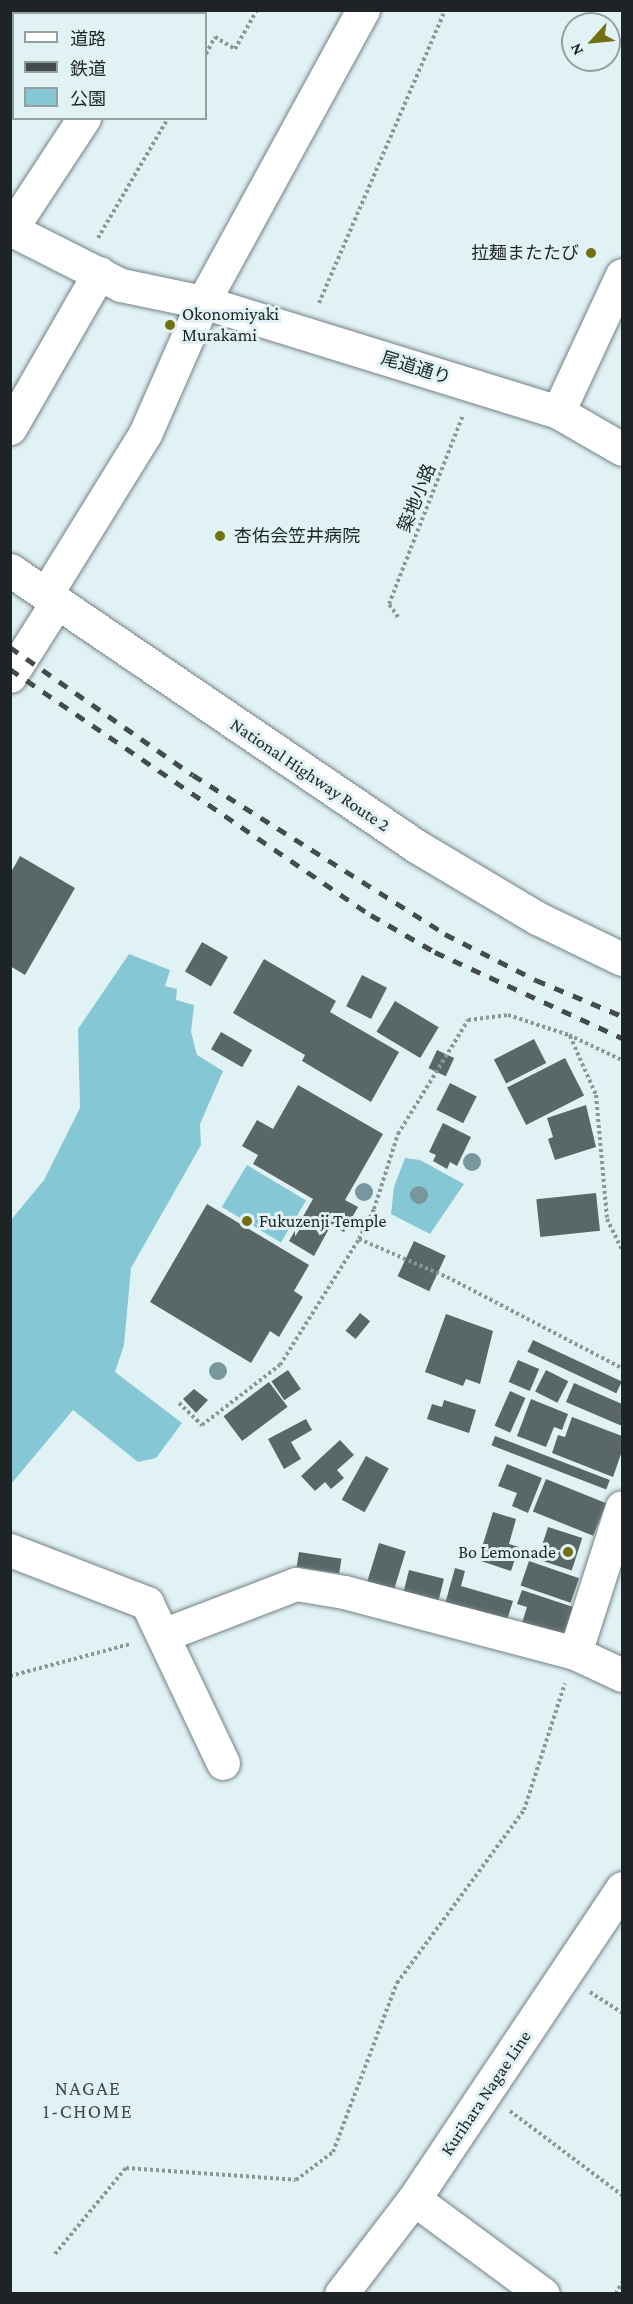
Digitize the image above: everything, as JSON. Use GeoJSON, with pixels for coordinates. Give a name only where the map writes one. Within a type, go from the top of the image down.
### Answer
{"type":"FeatureCollection","features":[{"type":"Feature","properties":{"kind":"main road"},"geometry":{"type":"LineString","coordinates":[[10,676],[51,598],[145,434],[203,302],[363,10]]}},
{"type":"Feature","properties":{"kind":"main road"},"geometry":{"type":"LineString","coordinates":[[11,229],[83,120]]}},
{"type":"Feature","properties":{"kind":"main road","name":"尾道通り"},"geometry":{"type":"LineString","coordinates":[[11,229],[121,285],[203,302],[558,412],[622,449]]}},
{"type":"Feature","properties":{"kind":"main road"},"geometry":{"type":"LineString","coordinates":[[10,428],[91,269]]}},
{"type":"Feature","properties":{"kind":"main road"},"geometry":{"type":"LineString","coordinates":[[558,412],[622,275]]}},
{"type":"Feature","properties":{"kind":"main road","name":"National Highway Route 2"},"geometry":{"type":"LineString","coordinates":[[10,570],[416,846],[537,918],[622,959]]}},
{"type":"Feature","properties":{"kind":"main road"},"geometry":{"type":"LineString","coordinates":[[575,1653],[622,1507]]}},
{"type":"Feature","properties":{"kind":"main road"},"geometry":{"type":"LineString","coordinates":[[10,1551],[147,1603],[223,1763]]}},
{"type":"Feature","properties":{"kind":"main road"},"geometry":{"type":"LineString","coordinates":[[163,1635],[296,1584],[344,1592],[575,1653],[622,1675]]}},
{"type":"Feature","properties":{"kind":"main road","name":"Kurihara Nagae Line"},"geometry":{"type":"LineString","coordinates":[[341,2294],[414,2199],[622,1888]]}},
{"type":"Feature","properties":{"kind":"main road"},"geometry":{"type":"LineString","coordinates":[[414,2199],[543,2294]]}},
{"type":"Feature","properties":{"kind":"path"},"geometry":{"type":"LineString","coordinates":[[207,52],[215,37],[235,50],[258,10]]}},
{"type":"Feature","properties":{"kind":"path"},"geometry":{"type":"LineString","coordinates":[[306,334],[445,10]]}},
{"type":"Feature","properties":{"kind":"path"},"geometry":{"type":"LineString","coordinates":[[91,269],[167,120]]}},
{"type":"Feature","properties":{"kind":"path","name":"築地小路"},"geometry":{"type":"LineString","coordinates":[[398,616],[389,604],[458,431],[471,385]]}},
{"type":"Feature","properties":{"kind":"path"},"geometry":{"type":"LineString","coordinates":[[179,1403],[202,1425],[280,1365],[359,1239],[374,1209],[399,1134],[468,1020],[508,1015],[569,1035],[622,1060]]}},
{"type":"Feature","properties":{"kind":"path"},"geometry":{"type":"LineString","coordinates":[[569,1035],[596,1095],[607,1219],[622,1250]]}},
{"type":"Feature","properties":{"kind":"path"},"geometry":{"type":"LineString","coordinates":[[359,1239],[447,1277],[622,1368]]}},
{"type":"Feature","properties":{"kind":"path"},"geometry":{"type":"LineString","coordinates":[[10,1676],[163,1635]]}},
{"type":"Feature","properties":{"kind":"path"},"geometry":{"type":"LineString","coordinates":[[55,2253],[126,2168],[296,2180],[333,2152],[397,1983],[524,1810],[575,1653]]}},
{"type":"Feature","properties":{"kind":"path"},"geometry":{"type":"LineString","coordinates":[[486,2094],[622,2195]]}},
{"type":"Feature","properties":{"kind":"path"},"geometry":{"type":"LineString","coordinates":[[616,2294],[622,2282]]}},
{"type":"Feature","properties":{"kind":"green space"},"geometry":{"type":"Polygon","coordinates":[[[129,954],[170,970],[165,986],[177,989],[176,1000],[194,1005],[191,1032],[197,1055],[223,1071],[200,1124],[201,1145],[131,1268],[124,1345],[115,1372],[182,1423],[156,1458],[138,1462],[73,1410],[11,1484],[11,1220],[44,1180],[80,1108],[78,1029],[129,954]]]}},
{"type":"Feature","properties":{"kind":"green space"},"geometry":{"type":"Polygon","coordinates":[[[405,1158],[420,1160],[464,1184],[430,1234],[391,1214],[394,1187],[405,1158]]]}},
{"type":"Feature","properties":{"kind":"green space"},"geometry":{"type":"Polygon","coordinates":[[[247,1165],[306,1201],[281,1243],[222,1207],[247,1165]]]}},
{"type":"Feature","properties":{"kind":"building"},"geometry":{"type":"Polygon","coordinates":[[[20,856],[75,888],[25,975],[10,966],[10,874],[20,856]]]}},
{"type":"Feature","properties":{"kind":"building"},"geometry":{"type":"Polygon","coordinates":[[[202,942],[228,957],[211,986],[185,971],[202,942]]]}},
{"type":"Feature","properties":{"kind":"building"},"geometry":{"type":"Polygon","coordinates":[[[264,959],[336,1001],[330,1012],[399,1052],[371,1102],[302,1061],[305,1055],[233,1013],[264,959]]]}},
{"type":"Feature","properties":{"kind":"building"},"geometry":{"type":"Polygon","coordinates":[[[362,975],[387,988],[371,1019],[346,1006],[362,975]]]}},
{"type":"Feature","properties":{"kind":"building"},"geometry":{"type":"Polygon","coordinates":[[[395,1001],[439,1027],[420,1058],[376,1032],[395,1001]]]}},
{"type":"Feature","properties":{"kind":"building"},"geometry":{"type":"Polygon","coordinates":[[[221,1032],[252,1050],[242,1067],[211,1049],[221,1032]]]}},
{"type":"Feature","properties":{"kind":"building"},"geometry":{"type":"Polygon","coordinates":[[[534,1039],[546,1063],[506,1083],[494,1059],[534,1039]]]}},
{"type":"Feature","properties":{"kind":"building"},"geometry":{"type":"Polygon","coordinates":[[[437,1050],[454,1058],[446,1076],[429,1068],[437,1050]]]}},
{"type":"Feature","properties":{"kind":"building"},"geometry":{"type":"Polygon","coordinates":[[[565,1058],[584,1095],[526,1125],[507,1088],[565,1058]]]}},
{"type":"Feature","properties":{"kind":"building"},"geometry":{"type":"Polygon","coordinates":[[[450,1083],[477,1097],[463,1123],[436,1110],[450,1083]]]}},
{"type":"Feature","properties":{"kind":"building"},"geometry":{"type":"Polygon","coordinates":[[[298,1085],[383,1134],[345,1200],[358,1207],[344,1232],[331,1225],[314,1256],[289,1241],[313,1199],[253,1164],[258,1155],[242,1146],[257,1120],[273,1129],[298,1085]]]}},
{"type":"Feature","properties":{"kind":"building"},"geometry":{"type":"Polygon","coordinates":[[[586,1105],[596,1147],[555,1160],[548,1139],[553,1137],[547,1118],[586,1105]]]}},
{"type":"Feature","properties":{"kind":"building"},"geometry":{"type":"Polygon","coordinates":[[[443,1123],[471,1137],[457,1166],[450,1162],[447,1169],[433,1161],[436,1155],[429,1152],[443,1123]]]}},
{"type":"Feature","properties":{"kind":"building"},"geometry":{"type":"Polygon","coordinates":[[[596,1193],[600,1231],[540,1237],[536,1199],[596,1193]]]}},
{"type":"Feature","properties":{"kind":"building"},"geometry":{"type":"Polygon","coordinates":[[[207,1204],[309,1265],[294,1291],[303,1297],[279,1337],[270,1331],[251,1363],[150,1302],[207,1204]]]}},
{"type":"Feature","properties":{"kind":"building"},"geometry":{"type":"Polygon","coordinates":[[[414,1241],[446,1256],[429,1291],[398,1276],[414,1241]]]}},
{"type":"Feature","properties":{"kind":"building"},"geometry":{"type":"Polygon","coordinates":[[[360,1313],[370,1321],[356,1339],[346,1331],[360,1313]]]}},
{"type":"Feature","properties":{"kind":"building"},"geometry":{"type":"Polygon","coordinates":[[[446,1314],[493,1331],[480,1384],[466,1379],[463,1386],[425,1372],[446,1314]]]}},
{"type":"Feature","properties":{"kind":"building"},"geometry":{"type":"Polygon","coordinates":[[[533,1340],[622,1381],[616,1393],[528,1352],[533,1340]]]}},
{"type":"Feature","properties":{"kind":"building"},"geometry":{"type":"Polygon","coordinates":[[[518,1360],[539,1369],[530,1391],[509,1382],[518,1360]]]}},
{"type":"Feature","properties":{"kind":"building"},"geometry":{"type":"Polygon","coordinates":[[[288,1370],[301,1389],[284,1400],[271,1381],[288,1370]]]}},
{"type":"Feature","properties":{"kind":"building"},"geometry":{"type":"Polygon","coordinates":[[[546,1370],[568,1381],[557,1403],[535,1391],[546,1370]]]}},
{"type":"Feature","properties":{"kind":"building"},"geometry":{"type":"Polygon","coordinates":[[[269,1382],[288,1407],[242,1441],[223,1416],[269,1382]]]}},
{"type":"Feature","properties":{"kind":"building"},"geometry":{"type":"Polygon","coordinates":[[[574,1383],[622,1404],[622,1426],[566,1402],[574,1383]]]}},
{"type":"Feature","properties":{"kind":"building"},"geometry":{"type":"Polygon","coordinates":[[[194,1389],[208,1400],[196,1413],[183,1399],[194,1389]]]}},
{"type":"Feature","properties":{"kind":"building"},"geometry":{"type":"Polygon","coordinates":[[[510,1391],[526,1398],[510,1433],[495,1426],[510,1391]]]}},
{"type":"Feature","properties":{"kind":"building"},"geometry":{"type":"Polygon","coordinates":[[[531,1399],[568,1414],[562,1430],[554,1427],[546,1447],[517,1436],[531,1399]]]}},
{"type":"Feature","properties":{"kind":"building"},"geometry":{"type":"Polygon","coordinates":[[[444,1400],[476,1410],[469,1433],[427,1419],[432,1404],[442,1407],[444,1400]]]}},
{"type":"Feature","properties":{"kind":"building"},"geometry":{"type":"Polygon","coordinates":[[[572,1417],[622,1436],[622,1451],[613,1477],[552,1453],[558,1435],[565,1437],[572,1417]]]}},
{"type":"Feature","properties":{"kind":"building"},"geometry":{"type":"Polygon","coordinates":[[[306,1419],[312,1430],[291,1442],[301,1459],[284,1469],[268,1439],[306,1419]]]}},
{"type":"Feature","properties":{"kind":"building"},"geometry":{"type":"Polygon","coordinates":[[[495,1436],[610,1480],[606,1489],[491,1445],[495,1436]]]}},
{"type":"Feature","properties":{"kind":"building"},"geometry":{"type":"Polygon","coordinates":[[[340,1440],[354,1455],[337,1470],[344,1478],[331,1489],[325,1482],[315,1491],[301,1476],[340,1440]]]}},
{"type":"Feature","properties":{"kind":"building"},"geometry":{"type":"Polygon","coordinates":[[[366,1456],[389,1469],[364,1512],[342,1500],[366,1456]]]}},
{"type":"Feature","properties":{"kind":"building"},"geometry":{"type":"Polygon","coordinates":[[[507,1464],[542,1478],[528,1513],[512,1506],[517,1493],[498,1486],[507,1464]]]}},
{"type":"Feature","properties":{"kind":"building"},"geometry":{"type":"Polygon","coordinates":[[[546,1479],[606,1503],[593,1536],[533,1511],[546,1479]]]}},
{"type":"Feature","properties":{"kind":"building"},"geometry":{"type":"Polygon","coordinates":[[[493,1512],[516,1519],[509,1544],[519,1547],[511,1571],[478,1560],[493,1512]]]}},
{"type":"Feature","properties":{"kind":"building"},"geometry":{"type":"Polygon","coordinates":[[[548,1527],[582,1538],[572,1570],[537,1559],[548,1527]]]}},
{"type":"Feature","properties":{"kind":"building"},"geometry":{"type":"Polygon","coordinates":[[[379,1543],[406,1551],[394,1590],[367,1582],[379,1543]]]}},
{"type":"Feature","properties":{"kind":"building"},"geometry":{"type":"Polygon","coordinates":[[[299,1552],[341,1559],[339,1574],[297,1567],[299,1552]]]}},
{"type":"Feature","properties":{"kind":"building"},"geometry":{"type":"Polygon","coordinates":[[[529,1561],[579,1578],[571,1603],[521,1586],[529,1561]]]}},
{"type":"Feature","properties":{"kind":"building"},"geometry":{"type":"Polygon","coordinates":[[[455,1568],[465,1571],[461,1586],[513,1601],[506,1623],[445,1604],[455,1568]]]}},
{"type":"Feature","properties":{"kind":"building"},"geometry":{"type":"Polygon","coordinates":[[[409,1570],[444,1579],[438,1604],[403,1595],[409,1570]]]}},
{"type":"Feature","properties":{"kind":"building"},"geometry":{"type":"Polygon","coordinates":[[[522,1590],[573,1607],[562,1640],[521,1626],[527,1607],[517,1604],[522,1590]]]}},
{"type":"Feature","properties":{"kind":"railway"},"geometry":{"type":"LineString","coordinates":[[10,647],[193,775],[445,934],[536,980],[622,1016]]}},
{"type":"Feature","properties":{"kind":"railway"},"geometry":{"type":"LineString","coordinates":[[10,669],[371,915],[435,952],[622,1038]]}},
{"type":"Feature","properties":{"kind":"place","name":"拉麺またたび"},"geometry":{"type":"Point","coordinates":[591,253]}},
{"type":"Feature","properties":{"kind":"place","name":"Okonomiyaki Murakami"},"geometry":{"type":"Point","coordinates":[170,325]}},
{"type":"Feature","properties":{"kind":"place","name":"杏佑会笠井病院"},"geometry":{"type":"Point","coordinates":[220,536]}},
{"type":"Feature","properties":{"kind":"place","name":"Fukuzenji Temple"},"geometry":{"type":"Point","coordinates":[247,1221]}},
{"type":"Feature","properties":{"kind":"place","name":"Bo Lemonade"},"geometry":{"type":"Point","coordinates":[568,1552]}},
{"type":"Feature","properties":{"kind":"district","name":"NAGAE 1-CHOME"},"geometry":{"type":"Point","coordinates":[88,2100]}}]}
